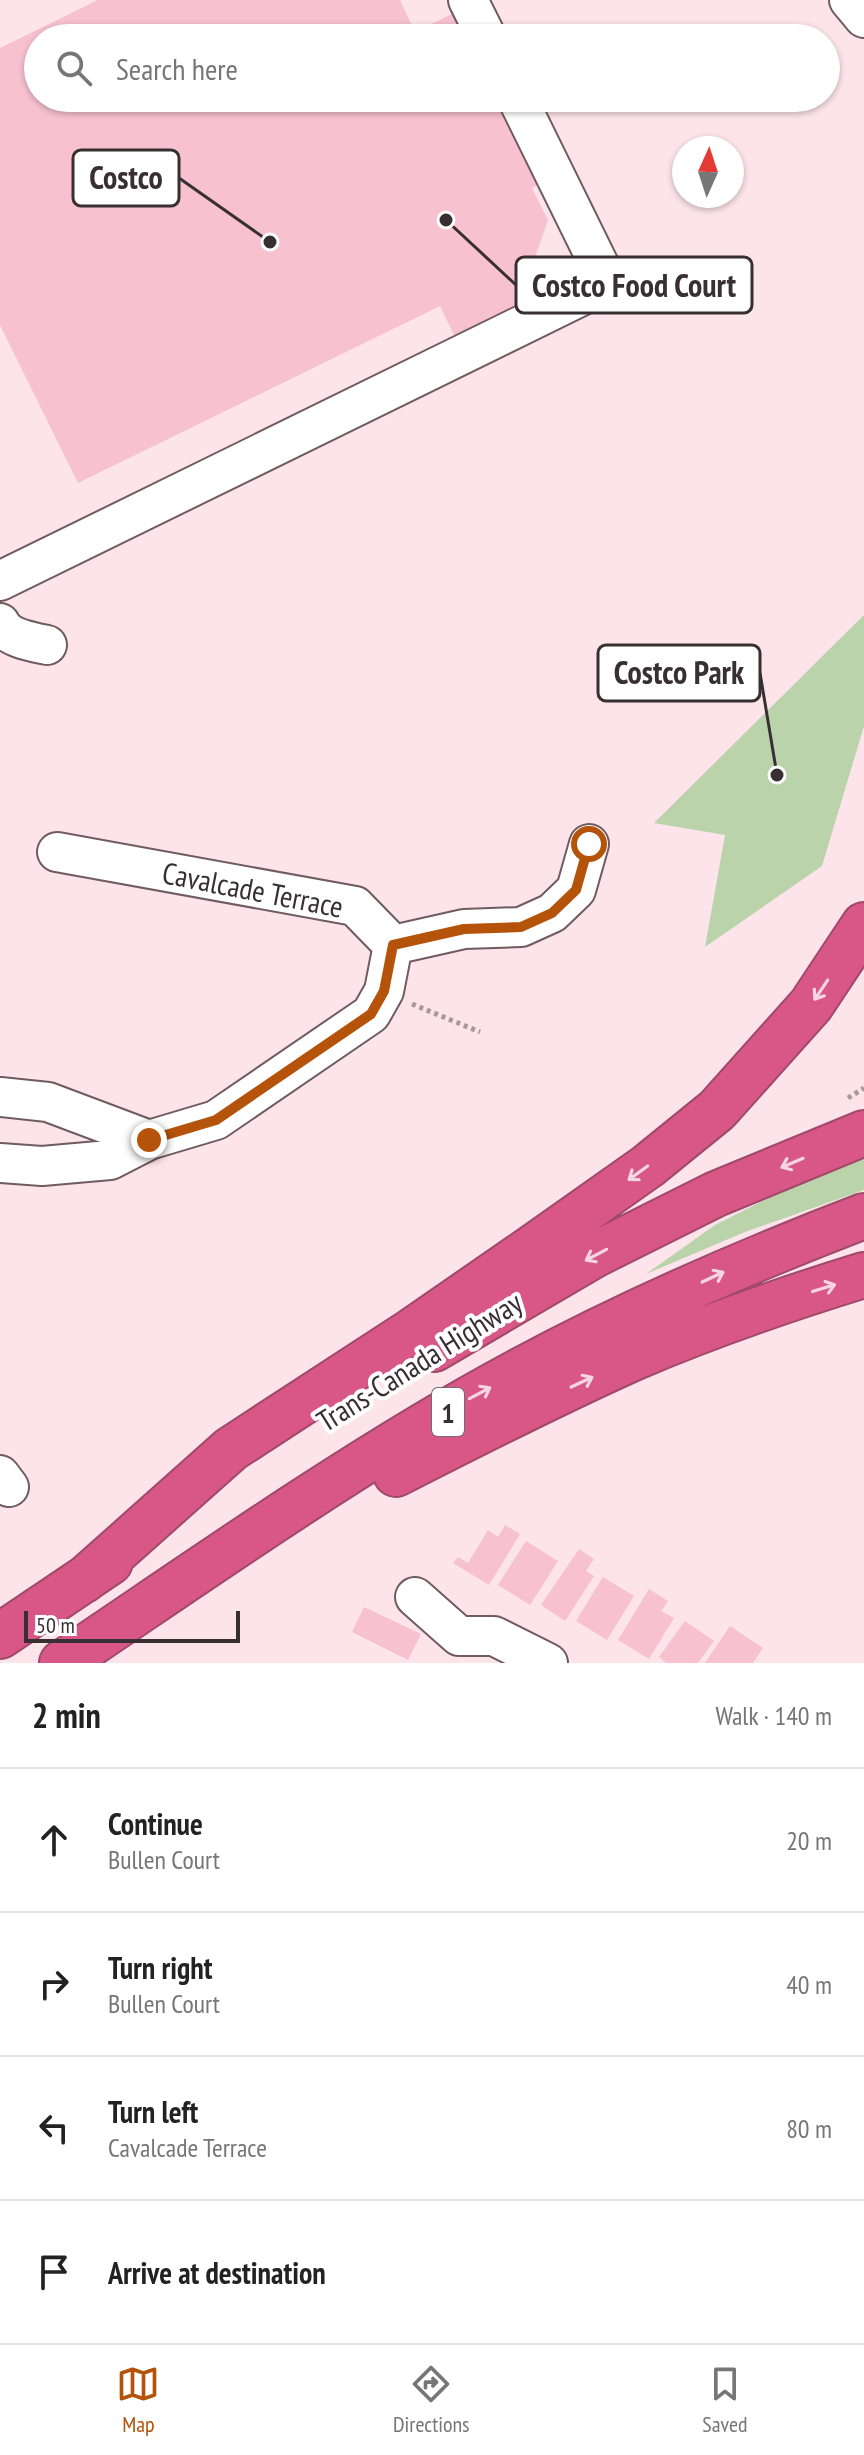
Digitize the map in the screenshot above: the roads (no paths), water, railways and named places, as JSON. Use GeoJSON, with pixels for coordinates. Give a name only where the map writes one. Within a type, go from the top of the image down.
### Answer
{"type":"FeatureCollection","features":[{"type":"Feature","properties":{"kind":"highway"},"geometry":{"type":"LineString","coordinates":[[84,1580],[231,1449],[520,1256],[648,1166],[717,1110],[811,1005],[864,925]]}},
{"type":"Feature","properties":{"kind":"highway","name":"Trans-Canada Highway"},"geometry":{"type":"LineString","coordinates":[[0,1636],[298,1436],[445,1342],[594,1255],[716,1194],[864,1133]]}},
{"type":"Feature","properties":{"kind":"highway","name":"Trans-Canada Highway"},"geometry":{"type":"LineString","coordinates":[[62,1663],[321,1490],[468,1399],[606,1326],[748,1261],[864,1216]]}},
{"type":"Feature","properties":{"kind":"highway"},"geometry":{"type":"LineString","coordinates":[[106,1663],[293,1537],[377,1485],[479,1432],[635,1358],[796,1296],[864,1275]]}},
{"type":"Feature","properties":{"kind":"street"},"geometry":{"type":"LineString","coordinates":[[468,0],[480,24]]}},
{"type":"Feature","properties":{"kind":"street"},"geometry":{"type":"LineString","coordinates":[[849,0],[864,18]]}},
{"type":"Feature","properties":{"kind":"street"},"geometry":{"type":"LineString","coordinates":[[0,581],[608,283],[524,112]]}},
{"type":"Feature","properties":{"kind":"street"},"geometry":{"type":"LineString","coordinates":[[0,623],[3,629],[27,641],[47,645]]}},
{"type":"Feature","properties":{"kind":"street"},"geometry":{"type":"LineString","coordinates":[[0,1163],[42,1166],[110,1160],[149,1140],[216,1120],[371,1014],[384,991],[393,945],[464,929],[521,927],[552,913],[576,890],[589,844]]}},
{"type":"Feature","properties":{"kind":"street","name":"Cavalcade Terrace"},"geometry":{"type":"LineString","coordinates":[[57,852],[355,906],[393,945]]}},
{"type":"Feature","properties":{"kind":"street"},"geometry":{"type":"LineString","coordinates":[[0,1097],[48,1102],[149,1140]]}},
{"type":"Feature","properties":{"kind":"street"},"geometry":{"type":"LineString","coordinates":[[415,1597],[453,1649],[494,1636],[548,1663]]}},
{"type":"Feature","properties":{"kind":"place","name":"Costco Food Court"},"geometry":{"type":"Point","coordinates":[446,220]}},
{"type":"Feature","properties":{"kind":"place","name":"Costco"},"geometry":{"type":"Point","coordinates":[270,242]}},
{"type":"Feature","properties":{"kind":"place","name":"Costco Park"},"geometry":{"type":"Point","coordinates":[777,775]}}]}
